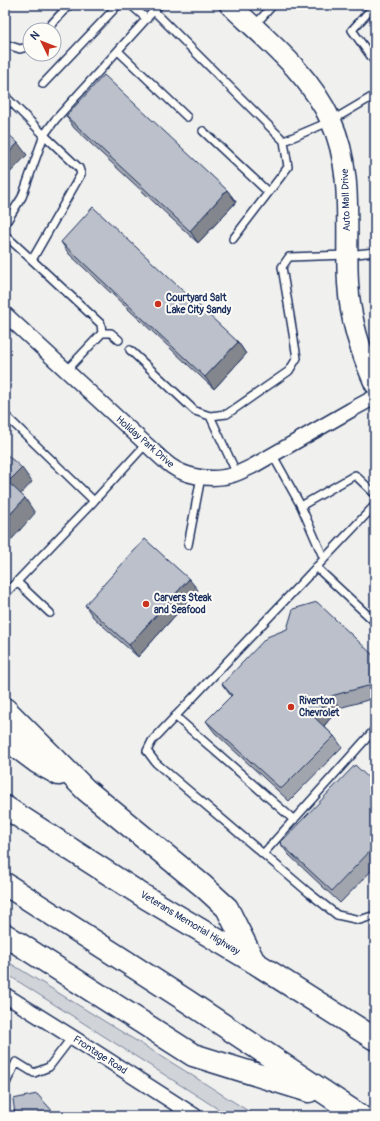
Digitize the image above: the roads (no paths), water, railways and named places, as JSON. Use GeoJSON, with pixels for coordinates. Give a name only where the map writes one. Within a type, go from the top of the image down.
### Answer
{"type":"FeatureCollection","features":[{"type":"Feature","properties":{"kind":"highway"},"geometry":{"type":"LineString","coordinates":[[5,709],[86,790],[203,886],[227,908],[254,962]]}},
{"type":"Feature","properties":{"kind":"highway"},"geometry":{"type":"LineString","coordinates":[[5,738],[38,762],[86,790]]}},
{"type":"Feature","properties":{"kind":"highway","name":"Veterans Memorial Highway"},"geometry":{"type":"LineString","coordinates":[[5,807],[145,897],[254,962],[375,1038]]}},
{"type":"Feature","properties":{"kind":"highway"},"geometry":{"type":"LineString","coordinates":[[5,884],[187,1001],[360,1116]]}},
{"type":"Feature","properties":{"kind":"highway"},"geometry":{"type":"LineString","coordinates":[[5,935],[193,1055],[333,1099]]}},
{"type":"Feature","properties":{"kind":"street","name":"Auto Mall Drive"},"geometry":{"type":"LineString","coordinates":[[230,5],[286,58],[320,100],[331,121],[344,160],[350,310],[366,365],[375,384]]}},
{"type":"Feature","properties":{"kind":"street","name":"Holiday Park Drive"},"geometry":{"type":"LineString","coordinates":[[5,314],[172,467],[201,477],[219,478],[237,474],[375,397]]}},
{"type":"Feature","properties":{"kind":"street","name":"Frontage Road"},"geometry":{"type":"LineString","coordinates":[[5,996],[195,1116]]}},
{"type":"Feature","properties":{"kind":"lane"},"geometry":{"type":"LineString","coordinates":[[53,22],[69,5]]}},
{"type":"Feature","properties":{"kind":"lane"},"geometry":{"type":"LineString","coordinates":[[43,84],[118,5]]}},
{"type":"Feature","properties":{"kind":"lane"},"geometry":{"type":"LineString","coordinates":[[131,5],[147,19]]}},
{"type":"Feature","properties":{"kind":"lane"},"geometry":{"type":"LineString","coordinates":[[5,224],[22,197],[44,135],[55,120],[159,5]]}},
{"type":"Feature","properties":{"kind":"lane"},"geometry":{"type":"LineString","coordinates":[[253,26],[273,5]]}},
{"type":"Feature","properties":{"kind":"lane"},"geometry":{"type":"LineString","coordinates":[[375,5],[352,30],[375,62]]}},
{"type":"Feature","properties":{"kind":"lane"},"geometry":{"type":"LineString","coordinates":[[154,11],[284,141],[288,166],[233,239]]}},
{"type":"Feature","properties":{"kind":"lane"},"geometry":{"type":"LineString","coordinates":[[5,44],[22,48]]}},
{"type":"Feature","properties":{"kind":"lane"},"geometry":{"type":"LineString","coordinates":[[118,51],[187,117]]}},
{"type":"Feature","properties":{"kind":"lane"},"geometry":{"type":"LineString","coordinates":[[284,141],[331,121],[375,94]]}},
{"type":"Feature","properties":{"kind":"lane"},"geometry":{"type":"LineString","coordinates":[[5,96],[79,168],[81,174],[32,260]]}},
{"type":"Feature","properties":{"kind":"lane"},"geometry":{"type":"LineString","coordinates":[[203,131],[268,192]]}},
{"type":"Feature","properties":{"kind":"lane"},"geometry":{"type":"LineString","coordinates":[[5,235],[101,324],[102,333]]}},
{"type":"Feature","properties":{"kind":"lane"},"geometry":{"type":"LineString","coordinates":[[130,350],[195,411],[210,416],[227,414],[290,371],[297,358],[282,267],[289,257],[347,255],[375,252]]}},
{"type":"Feature","properties":{"kind":"lane"},"geometry":{"type":"LineString","coordinates":[[66,371],[102,333],[111,333],[119,340]]}},
{"type":"Feature","properties":{"kind":"lane"},"geometry":{"type":"LineString","coordinates":[[5,415],[94,501]]}},
{"type":"Feature","properties":{"kind":"lane"},"geometry":{"type":"LineString","coordinates":[[210,416],[237,474]]}},
{"type":"Feature","properties":{"kind":"lane"},"geometry":{"type":"LineString","coordinates":[[5,594],[146,444]]}},
{"type":"Feature","properties":{"kind":"lane"},"geometry":{"type":"LineString","coordinates":[[272,454],[301,506],[324,559]]}},
{"type":"Feature","properties":{"kind":"lane"},"geometry":{"type":"LineString","coordinates":[[301,506],[355,475],[375,494]]}},
{"type":"Feature","properties":{"kind":"lane"},"geometry":{"type":"LineString","coordinates":[[188,545],[201,477]]}},
{"type":"Feature","properties":{"kind":"lane"},"geometry":{"type":"LineString","coordinates":[[375,505],[152,741],[146,751],[156,763],[337,915],[360,920],[375,915]]}},
{"type":"Feature","properties":{"kind":"lane"},"geometry":{"type":"LineString","coordinates":[[316,567],[375,622]]}},
{"type":"Feature","properties":{"kind":"lane"},"geometry":{"type":"LineString","coordinates":[[17,582],[50,613]]}},
{"type":"Feature","properties":{"kind":"lane"},"geometry":{"type":"LineString","coordinates":[[176,716],[294,820]]}},
{"type":"Feature","properties":{"kind":"lane"},"geometry":{"type":"LineString","coordinates":[[263,854],[375,729]]}},
{"type":"Feature","properties":{"kind":"lane"},"geometry":{"type":"LineString","coordinates":[[5,1085],[16,1062],[34,1073],[49,1067],[72,1037]]}},
{"type":"Feature","properties":{"kind":"place","name":"Courtyard Salt Lake City Sandy"},"geometry":{"type":"Point","coordinates":[158,304]}},
{"type":"Feature","properties":{"kind":"place","name":"Carvers Steak and Seafood"},"geometry":{"type":"Point","coordinates":[146,604]}},
{"type":"Feature","properties":{"kind":"place","name":"Riverton Chevrolet"},"geometry":{"type":"Point","coordinates":[291,707]}}]}
